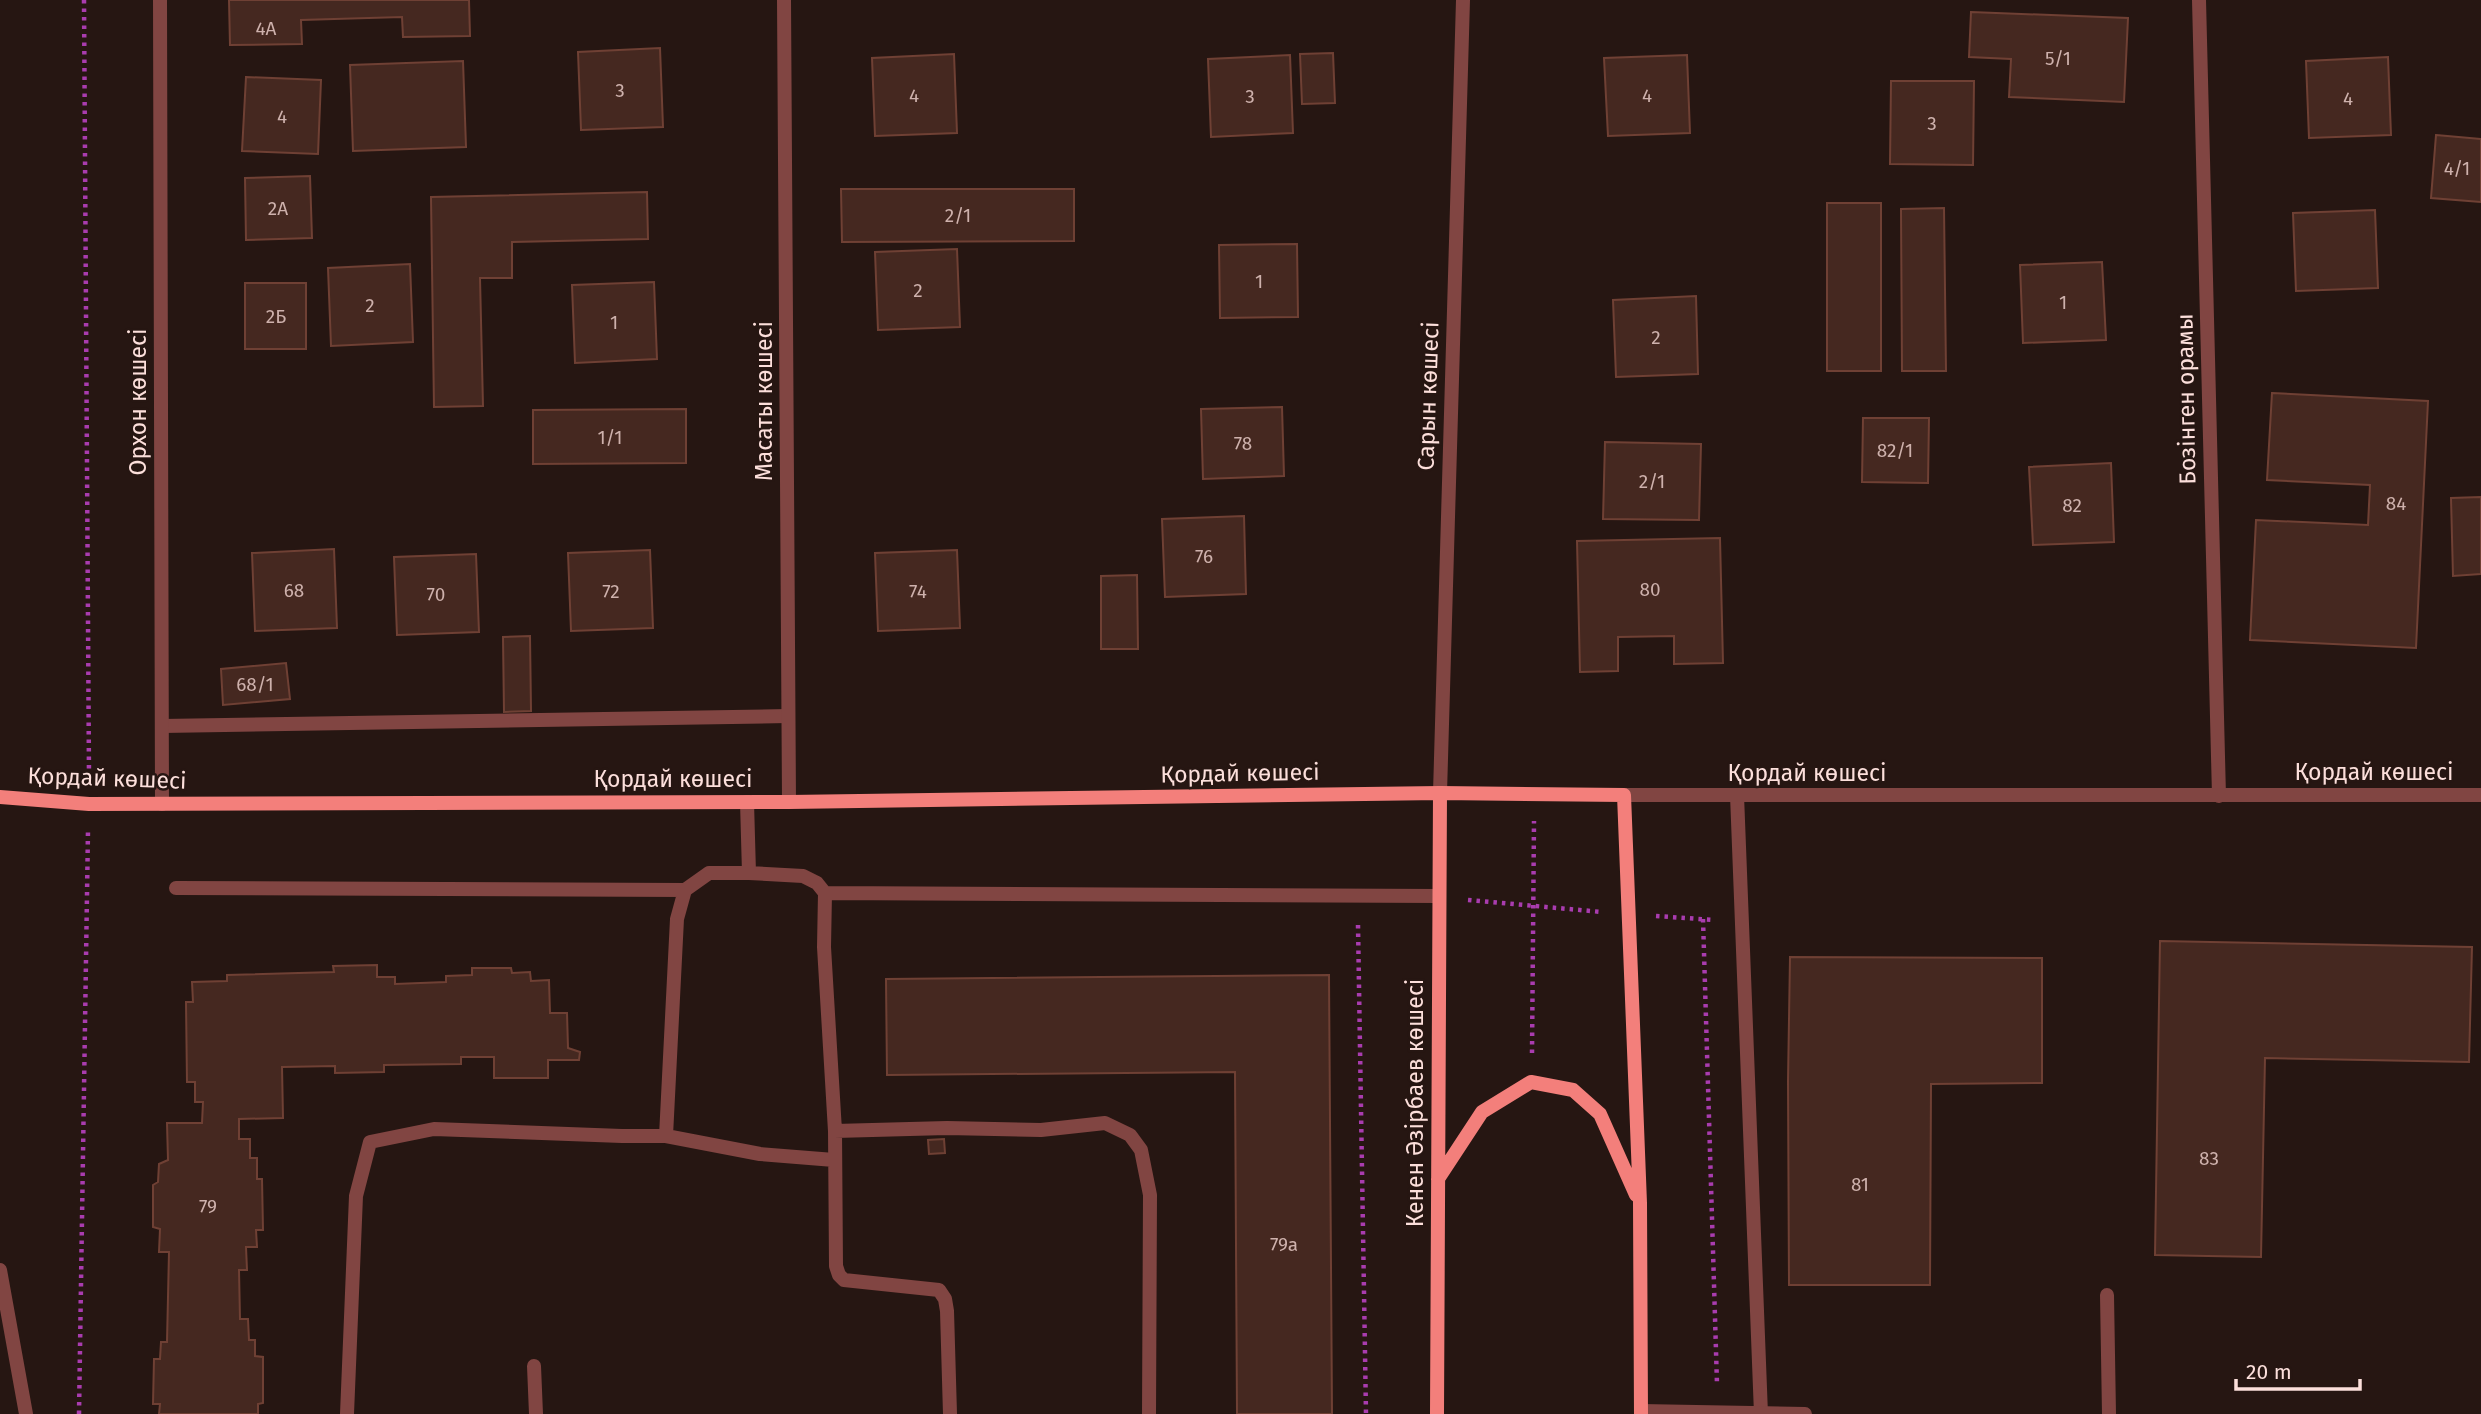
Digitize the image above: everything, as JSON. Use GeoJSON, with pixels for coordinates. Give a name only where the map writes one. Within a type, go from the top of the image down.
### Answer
{"type":"FeatureCollection","features":[{"type":"Feature","properties":{"kind":"street","name":"Орхон көшесі"},"geometry":{"type":"LineString","coordinates":[[160,0],[162,804]]}},
{"type":"Feature","properties":{"kind":"street","name":"Масаты көшесі"},"geometry":{"type":"LineString","coordinates":[[784,0],[789,802]]}},
{"type":"Feature","properties":{"kind":"street","name":"Сарын көшесі"},"geometry":{"type":"LineString","coordinates":[[1440,793],[1462,0]]}},
{"type":"Feature","properties":{"kind":"street","name":"Бозінген орамы"},"geometry":{"type":"LineString","coordinates":[[2199,0],[2219,796]]}},
{"type":"Feature","properties":{"kind":"street"},"geometry":{"type":"LineString","coordinates":[[162,726],[788,716]]}},
{"type":"Feature","properties":{"kind":"street","name":"Қордай көшесі"},"geometry":{"type":"LineString","coordinates":[[0,797],[89,804],[162,804],[789,802],[1440,793],[2219,796],[2481,794]]}},
{"type":"Feature","properties":{"kind":"street","name":"Кенен Әзірбаев көшесі"},"geometry":{"type":"LineString","coordinates":[[1437,1414],[1440,793]]}},
{"type":"Feature","properties":{"kind":"street"},"geometry":{"type":"LineString","coordinates":[[1624,795],[1640,1203],[1641,1413],[1805,1414]]}},
{"type":"Feature","properties":{"kind":"street"},"geometry":{"type":"LineString","coordinates":[[1737,795],[1761,1414]]}},
{"type":"Feature","properties":{"kind":"street"},"geometry":{"type":"LineString","coordinates":[[747,802],[749,873]]}},
{"type":"Feature","properties":{"kind":"street"},"geometry":{"type":"LineString","coordinates":[[176,888],[684,890],[709,873],[803,876],[817,883],[825,893],[824,947],[835,1131],[836,1266],[844,1280],[939,1290],[945,1299],[950,1414]]}},
{"type":"Feature","properties":{"kind":"street"},"geometry":{"type":"LineString","coordinates":[[666,1136],[677,919],[684,890]]}},
{"type":"Feature","properties":{"kind":"street"},"geometry":{"type":"LineString","coordinates":[[825,893],[1439,897]]}},
{"type":"Feature","properties":{"kind":"street"},"geometry":{"type":"LineString","coordinates":[[1437,1179],[1482,1112],[1531,1082],[1573,1090],[1600,1114],[1640,1203]]}},
{"type":"Feature","properties":{"kind":"street"},"geometry":{"type":"LineString","coordinates":[[835,1131],[947,1128],[1041,1130],[1105,1123],[1129,1135],[1141,1150],[1150,1195],[1150,1414]]}},
{"type":"Feature","properties":{"kind":"street"},"geometry":{"type":"LineString","coordinates":[[348,1414],[356,1196],[370,1142],[433,1129],[666,1136],[760,1154],[834,1160]]}},
{"type":"Feature","properties":{"kind":"street"},"geometry":{"type":"LineString","coordinates":[[0,1270],[26,1414]]}},
{"type":"Feature","properties":{"kind":"street"},"geometry":{"type":"LineString","coordinates":[[2107,1295],[2109,1414]]}},
{"type":"Feature","properties":{"kind":"street"},"geometry":{"type":"LineString","coordinates":[[534,1366],[536,1414]]}},
{"type":"Feature","properties":{"kind":"path"},"geometry":{"type":"LineString","coordinates":[[79,1414],[89,804],[84,0]]}},
{"type":"Feature","properties":{"kind":"path"},"geometry":{"type":"LineString","coordinates":[[1531,1082],[1534,794]]}},
{"type":"Feature","properties":{"kind":"path"},"geometry":{"type":"LineString","coordinates":[[1357,896],[1366,1414]]}},
{"type":"Feature","properties":{"kind":"path"},"geometry":{"type":"LineString","coordinates":[[1439,897],[1534,907],[1742,921]]}},
{"type":"Feature","properties":{"kind":"path"},"geometry":{"type":"LineString","coordinates":[[1703,919],[1718,1413]]}},
{"type":"Feature","properties":{"kind":"building"},"geometry":{"type":"Polygon","coordinates":[[[229,0],[469,0],[470,36],[403,37],[402,17],[301,20],[302,44],[230,45],[229,0]]]}},
{"type":"Feature","properties":{"kind":"building"},"geometry":{"type":"Polygon","coordinates":[[[1971,12],[2128,18],[2124,102],[2009,97],[2011,59],[1969,57],[1971,12]]]}},
{"type":"Feature","properties":{"kind":"building"},"geometry":{"type":"Polygon","coordinates":[[[660,48],[663,127],[581,130],[578,52],[660,48]]]}},
{"type":"Feature","properties":{"kind":"building"},"geometry":{"type":"Polygon","coordinates":[[[1333,53],[1335,103],[1302,104],[1300,54],[1333,53]]]}},
{"type":"Feature","properties":{"kind":"building"},"geometry":{"type":"Polygon","coordinates":[[[954,54],[957,133],[875,136],[872,58],[954,54]]]}},
{"type":"Feature","properties":{"kind":"building"},"geometry":{"type":"Polygon","coordinates":[[[1290,55],[1293,133],[1211,137],[1208,59],[1290,55]]]}},
{"type":"Feature","properties":{"kind":"building"},"geometry":{"type":"Polygon","coordinates":[[[1687,55],[1690,133],[1608,136],[1604,58],[1687,55]]]}},
{"type":"Feature","properties":{"kind":"building"},"geometry":{"type":"Polygon","coordinates":[[[2388,57],[2391,135],[2309,138],[2306,61],[2388,57]]]}},
{"type":"Feature","properties":{"kind":"building"},"geometry":{"type":"Polygon","coordinates":[[[463,61],[466,147],[353,151],[350,65],[463,61]]]}},
{"type":"Feature","properties":{"kind":"building"},"geometry":{"type":"Polygon","coordinates":[[[246,77],[321,80],[318,154],[242,151],[246,77]]]}},
{"type":"Feature","properties":{"kind":"building"},"geometry":{"type":"Polygon","coordinates":[[[1891,81],[1974,81],[1973,165],[1890,164],[1891,81]]]}},
{"type":"Feature","properties":{"kind":"building"},"geometry":{"type":"Polygon","coordinates":[[[2436,135],[2481,139],[2481,202],[2431,198],[2436,135]]]}},
{"type":"Feature","properties":{"kind":"building"},"geometry":{"type":"Polygon","coordinates":[[[310,176],[312,238],[246,240],[245,178],[310,176]]]}},
{"type":"Feature","properties":{"kind":"building"},"geometry":{"type":"Polygon","coordinates":[[[841,189],[1074,189],[1074,241],[842,242],[841,189]]]}},
{"type":"Feature","properties":{"kind":"building"},"geometry":{"type":"Polygon","coordinates":[[[647,192],[648,239],[512,242],[512,278],[480,278],[483,406],[434,407],[431,197],[647,192]]]}},
{"type":"Feature","properties":{"kind":"building"},"geometry":{"type":"Polygon","coordinates":[[[1827,203],[1881,203],[1881,371],[1827,371],[1827,203]]]}},
{"type":"Feature","properties":{"kind":"building"},"geometry":{"type":"Polygon","coordinates":[[[1944,208],[1946,371],[1902,371],[1901,209],[1944,208]]]}},
{"type":"Feature","properties":{"kind":"building"},"geometry":{"type":"Polygon","coordinates":[[[2375,210],[2378,288],[2296,291],[2293,213],[2375,210]]]}},
{"type":"Feature","properties":{"kind":"building"},"geometry":{"type":"Polygon","coordinates":[[[1297,244],[1298,317],[1220,318],[1219,245],[1297,244]]]}},
{"type":"Feature","properties":{"kind":"building"},"geometry":{"type":"Polygon","coordinates":[[[957,249],[960,327],[878,330],[875,252],[957,249]]]}},
{"type":"Feature","properties":{"kind":"building"},"geometry":{"type":"Polygon","coordinates":[[[2102,262],[2106,340],[2023,343],[2020,265],[2102,262]]]}},
{"type":"Feature","properties":{"kind":"building"},"geometry":{"type":"Polygon","coordinates":[[[410,264],[413,342],[331,346],[328,268],[410,264]]]}},
{"type":"Feature","properties":{"kind":"building"},"geometry":{"type":"Polygon","coordinates":[[[654,282],[657,359],[575,363],[572,285],[654,282]]]}},
{"type":"Feature","properties":{"kind":"building"},"geometry":{"type":"Polygon","coordinates":[[[245,283],[306,283],[306,349],[245,349],[245,283]]]}},
{"type":"Feature","properties":{"kind":"building"},"geometry":{"type":"Polygon","coordinates":[[[1696,296],[1698,374],[1616,377],[1613,300],[1696,296]]]}},
{"type":"Feature","properties":{"kind":"building"},"geometry":{"type":"Polygon","coordinates":[[[2272,393],[2428,401],[2416,648],[2250,640],[2256,520],[2368,525],[2370,485],[2267,480],[2272,393]]]}},
{"type":"Feature","properties":{"kind":"building"},"geometry":{"type":"Polygon","coordinates":[[[1282,407],[1284,476],[1203,479],[1201,409],[1282,407]]]}},
{"type":"Feature","properties":{"kind":"building"},"geometry":{"type":"Polygon","coordinates":[[[686,409],[686,463],[533,464],[533,410],[686,409]]]}},
{"type":"Feature","properties":{"kind":"building"},"geometry":{"type":"Polygon","coordinates":[[[1863,418],[1929,418],[1928,483],[1862,482],[1863,418]]]}},
{"type":"Feature","properties":{"kind":"building"},"geometry":{"type":"Polygon","coordinates":[[[1605,442],[1701,444],[1699,520],[1603,519],[1605,442]]]}},
{"type":"Feature","properties":{"kind":"building"},"geometry":{"type":"Polygon","coordinates":[[[2111,463],[2114,542],[2033,545],[2029,467],[2111,463]]]}},
{"type":"Feature","properties":{"kind":"building"},"geometry":{"type":"Polygon","coordinates":[[[2481,497],[2481,574],[2453,576],[2451,498],[2481,497]]]}},
{"type":"Feature","properties":{"kind":"building"},"geometry":{"type":"Polygon","coordinates":[[[1244,516],[1246,594],[1165,597],[1162,519],[1244,516]]]}},
{"type":"Feature","properties":{"kind":"building"},"geometry":{"type":"Polygon","coordinates":[[[1720,538],[1723,663],[1674,664],[1674,636],[1618,637],[1618,671],[1580,672],[1577,541],[1720,538]]]}},
{"type":"Feature","properties":{"kind":"building"},"geometry":{"type":"Polygon","coordinates":[[[334,549],[337,628],[255,631],[252,553],[334,549]]]}},
{"type":"Feature","properties":{"kind":"building"},"geometry":{"type":"Polygon","coordinates":[[[650,550],[653,628],[571,631],[568,553],[650,550]]]}},
{"type":"Feature","properties":{"kind":"building"},"geometry":{"type":"Polygon","coordinates":[[[957,550],[960,628],[878,631],[875,553],[957,550]]]}},
{"type":"Feature","properties":{"kind":"building"},"geometry":{"type":"Polygon","coordinates":[[[476,554],[479,632],[397,635],[394,557],[476,554]]]}},
{"type":"Feature","properties":{"kind":"building"},"geometry":{"type":"Polygon","coordinates":[[[1137,575],[1138,649],[1101,649],[1101,576],[1137,575]]]}},
{"type":"Feature","properties":{"kind":"building"},"geometry":{"type":"Polygon","coordinates":[[[530,636],[531,711],[504,712],[503,637],[530,636]]]}},
{"type":"Feature","properties":{"kind":"building"},"geometry":{"type":"Polygon","coordinates":[[[286,663],[290,699],[223,705],[221,669],[286,663]]]}},
{"type":"Feature","properties":{"kind":"building"},"geometry":{"type":"Polygon","coordinates":[[[2160,941],[2472,947],[2469,1062],[2265,1058],[2261,1257],[2155,1255],[2160,941]]]}},
{"type":"Feature","properties":{"kind":"building"},"geometry":{"type":"Polygon","coordinates":[[[1790,957],[2042,958],[2042,1083],[1931,1084],[1930,1285],[1789,1285],[1790,957]]]}},
{"type":"Feature","properties":{"kind":"building"},"geometry":{"type":"Polygon","coordinates":[[[377,965],[377,977],[395,977],[395,984],[446,982],[446,976],[472,975],[472,968],[511,968],[512,973],[530,972],[531,981],[549,980],[550,1013],[567,1013],[568,1048],[580,1052],[579,1060],[548,1060],[548,1078],[494,1078],[494,1057],[461,1057],[461,1064],[384,1065],[384,1072],[335,1073],[335,1066],[282,1067],[283,1118],[239,1119],[239,1139],[250,1139],[250,1158],[257,1158],[257,1179],[262,1179],[263,1230],[256,1230],[257,1247],[246,1247],[247,1270],[239,1270],[240,1319],[248,1319],[249,1340],[255,1340],[255,1356],[263,1357],[263,1403],[258,1404],[258,1414],[159,1414],[160,1404],[153,1404],[154,1359],[160,1359],[161,1342],[167,1342],[169,1252],[159,1252],[160,1229],[153,1227],[153,1185],[158,1182],[159,1164],[168,1160],[167,1123],[202,1123],[203,1102],[195,1102],[195,1082],[187,1082],[186,1002],[193,1002],[192,982],[227,981],[227,975],[334,972],[333,966],[377,965]]]}},
{"type":"Feature","properties":{"kind":"building"},"geometry":{"type":"Polygon","coordinates":[[[1329,975],[1332,1414],[1237,1414],[1235,1072],[887,1075],[886,979],[1329,975]]]}},
{"type":"Feature","properties":{"kind":"building"},"geometry":{"type":"Polygon","coordinates":[[[944,1139],[945,1153],[929,1154],[928,1140],[944,1139]]]}}]}
